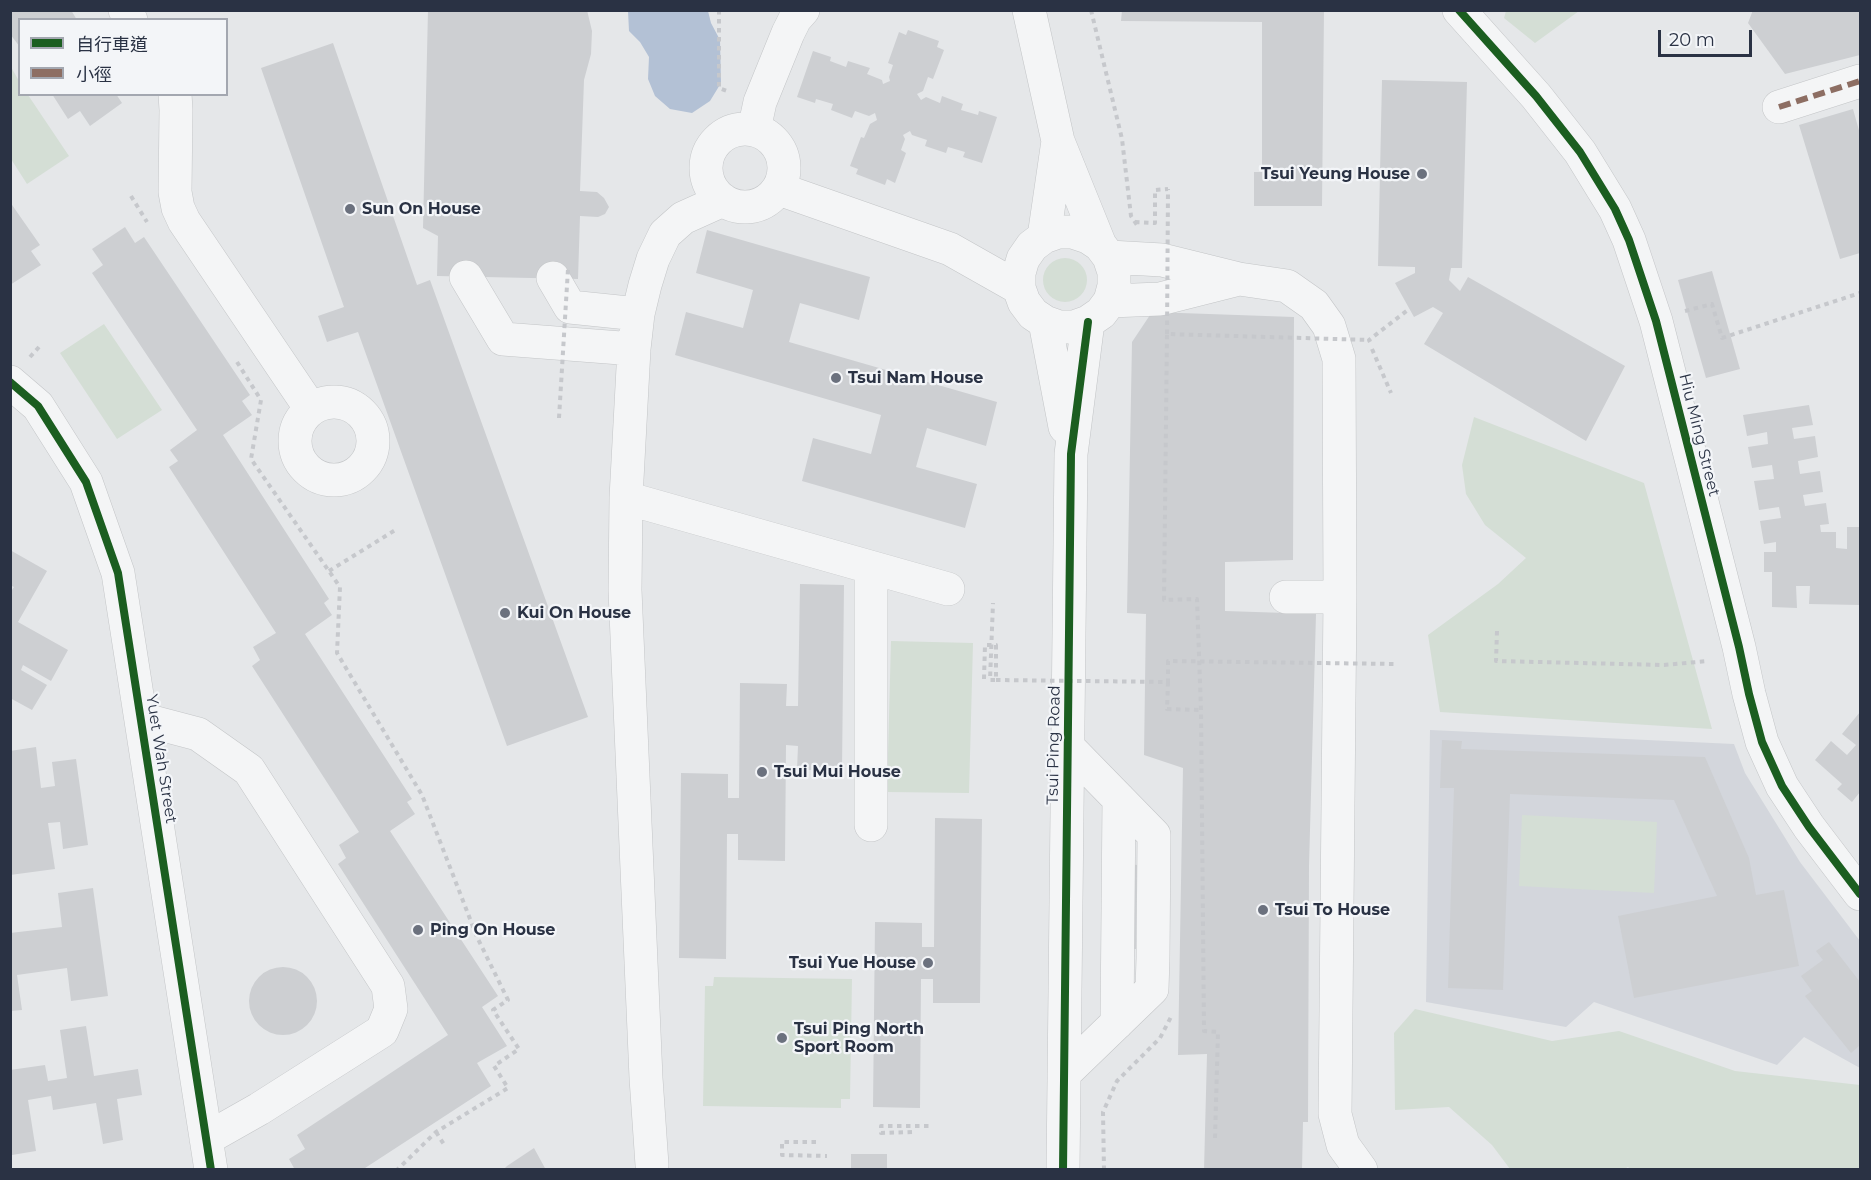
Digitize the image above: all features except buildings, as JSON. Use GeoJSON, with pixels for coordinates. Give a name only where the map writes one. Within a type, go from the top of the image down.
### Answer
{"type":"FeatureCollection","features":[{"type":"Feature","properties":{"kind":"street"},"geometry":{"type":"LineString","coordinates":[[757,116],[767,135],[782,153],[785,165],[784,178],[779,189],[760,205],[748,208],[735,206],[712,191],[705,165],[709,152],[716,141],[728,133],[741,129],[757,116],[788,33],[803,10]]}},
{"type":"Feature","properties":{"kind":"street","name":"Tsui Ping Road"},"geometry":{"type":"LineString","coordinates":[[1029,10],[1058,141],[1114,272],[1114,286],[1099,312],[1071,454],[1063,1170]]}},
{"type":"Feature","properties":{"kind":"street","name":"Hiu Ming Street"},"geometry":{"type":"LineString","coordinates":[[1459,10],[1536,96],[1580,152],[1614,209],[1629,240],[1659,332],[1762,742],[1782,786],[1809,827],[1860,894]]}},
{"type":"Feature","properties":{"kind":"street"},"geometry":{"type":"LineString","coordinates":[[1779,107],[1860,81]]}},
{"type":"Feature","properties":{"kind":"street"},"geometry":{"type":"LineString","coordinates":[[175,96],[175,183],[178,208],[184,221],[310,410]]}},
{"type":"Feature","properties":{"kind":"street","name":"Tsui Ping Road"},"geometry":{"type":"LineString","coordinates":[[1029,261],[1058,141]]}},
{"type":"Feature","properties":{"kind":"street"},"geometry":{"type":"LineString","coordinates":[[779,189],[950,249],[1029,261]]}},
{"type":"Feature","properties":{"kind":"street"},"geometry":{"type":"LineString","coordinates":[[652,1165],[625,602],[626,498],[634,349],[638,314],[653,259],[665,234],[683,218],[723,200]]}},
{"type":"Feature","properties":{"kind":"street"},"geometry":{"type":"LineString","coordinates":[[1239,279],[1099,312],[1074,327],[1059,327],[1045,322],[1033,314],[1024,302],[1029,261],[1058,232],[1073,232],[1088,237],[1105,251],[1162,261],[1239,279],[1287,286],[1314,305],[1329,326],[1340,369],[1335,1114],[1343,1145],[1361,1170]]}},
{"type":"Feature","properties":{"kind":"street"},"geometry":{"type":"LineString","coordinates":[[560,274],[570,307],[638,314]]}},
{"type":"Feature","properties":{"kind":"street"},"geometry":{"type":"LineString","coordinates":[[466,277],[503,339],[634,349]]}},
{"type":"Feature","properties":{"kind":"street","name":"Tsui Ping Road"},"geometry":{"type":"LineString","coordinates":[[1045,322],[1071,454]]}},
{"type":"Feature","properties":{"kind":"street","name":"Yuet Wah Street"},"geometry":{"type":"LineString","coordinates":[[20,370],[38,406],[86,482],[118,573],[208,1154]]}},
{"type":"Feature","properties":{"kind":"street"},"geometry":{"type":"LineString","coordinates":[[626,498],[948,589]]}},
{"type":"Feature","properties":{"kind":"street"},"geometry":{"type":"LineString","coordinates":[[871,568],[871,825]]}},
{"type":"Feature","properties":{"kind":"street"},"geometry":{"type":"LineString","coordinates":[[1286,597],[1340,597]]}},
{"type":"Feature","properties":{"kind":"street"},"geometry":{"type":"LineString","coordinates":[[141,719],[198,734],[249,770],[388,986],[391,1009],[382,1031],[259,1109],[208,1154]]}},
{"type":"Feature","properties":{"kind":"street"},"geometry":{"type":"LineString","coordinates":[[1064,1074],[1117,1023],[1119,799],[1068,747]]}},
{"type":"Feature","properties":{"kind":"path"},"geometry":{"type":"LineString","coordinates":[[719,10],[719,88],[757,116]]}},
{"type":"Feature","properties":{"kind":"path"},"geometry":{"type":"LineString","coordinates":[[1090,10],[1122,139],[1131,216],[1140,230],[1146,260]]}},
{"type":"Feature","properties":{"kind":"path"},"geometry":{"type":"LineString","coordinates":[[1135,222],[1155,223],[1155,190],[1168,189],[1164,600],[1197,599],[1201,710],[1203,1031],[1218,1032],[1215,1138]]}},
{"type":"Feature","properties":{"kind":"path"},"geometry":{"type":"LineString","coordinates":[[131,196],[149,226]]}},
{"type":"Feature","properties":{"kind":"path"},"geometry":{"type":"LineString","coordinates":[[559,418],[560,274]]}},
{"type":"Feature","properties":{"kind":"path"},"geometry":{"type":"LineString","coordinates":[[1682,312],[1712,304],[1722,338],[1860,293]]}},
{"type":"Feature","properties":{"kind":"path"},"geometry":{"type":"LineString","coordinates":[[1167,334],[1369,340],[1409,309]]}},
{"type":"Feature","properties":{"kind":"path"},"geometry":{"type":"LineString","coordinates":[[1369,340],[1391,393]]}},
{"type":"Feature","properties":{"kind":"path"},"geometry":{"type":"LineString","coordinates":[[20,370],[39,347]]}},
{"type":"Feature","properties":{"kind":"path"},"geometry":{"type":"LineString","coordinates":[[236,361],[261,400],[251,459],[340,587],[338,653],[422,795],[477,937],[508,1000],[493,1010],[519,1049],[494,1066],[508,1088],[436,1132],[397,1170]]}},
{"type":"Feature","properties":{"kind":"path"},"geometry":{"type":"LineString","coordinates":[[329,572],[397,530]]}},
{"type":"Feature","properties":{"kind":"path"},"geometry":{"type":"LineString","coordinates":[[993,603],[990,680],[1167,682]]}},
{"type":"Feature","properties":{"kind":"path"},"geometry":{"type":"LineString","coordinates":[[1497,631],[1496,661],[1664,665],[1706,662],[1713,659]]}},
{"type":"Feature","properties":{"kind":"path"},"geometry":{"type":"LineString","coordinates":[[984,679],[985,645],[996,645],[996,680]]}},
{"type":"Feature","properties":{"kind":"path"},"geometry":{"type":"LineString","coordinates":[[1201,710],[1167,709],[1168,661],[1395,664]]}},
{"type":"Feature","properties":{"kind":"path"},"geometry":{"type":"LineString","coordinates":[[912,1132],[880,1133],[881,1126],[932,1126]]}},
{"type":"Feature","properties":{"kind":"path"},"geometry":{"type":"LineString","coordinates":[[436,1132],[445,1146]]}},
{"type":"Feature","properties":{"kind":"path"},"geometry":{"type":"LineString","coordinates":[[816,1142],[782,1142],[782,1155],[827,1156]]}},
{"type":"Feature","properties":{"kind":"shaded area"},"geometry":{"type":"Polygon","coordinates":[[[1506,10],[1579,11],[1535,43],[1504,18],[1506,10]]]}},
{"type":"Feature","properties":{"kind":"shaded area"},"geometry":{"type":"Polygon","coordinates":[[[11,67],[18,79],[18,96],[29,96],[69,156],[27,184],[11,159],[11,67]]]}},
{"type":"Feature","properties":{"kind":"shaded area"},"geometry":{"type":"Polygon","coordinates":[[[1065,258],[1080,265],[1087,280],[1080,295],[1065,302],[1050,295],[1043,280],[1050,265],[1065,258]]]}},
{"type":"Feature","properties":{"kind":"shaded area"},"geometry":{"type":"Polygon","coordinates":[[[104,324],[162,410],[117,439],[60,353],[104,324]]]}},
{"type":"Feature","properties":{"kind":"shaded area"},"geometry":{"type":"Polygon","coordinates":[[[1474,417],[1644,483],[1712,729],[1440,712],[1428,635],[1498,584],[1526,558],[1485,525],[1466,494],[1462,465],[1474,417]]]}},
{"type":"Feature","properties":{"kind":"shaded area"},"geometry":{"type":"Polygon","coordinates":[[[891,641],[973,643],[969,793],[887,792],[891,641]]]}},
{"type":"Feature","properties":{"kind":"shaded area"},"geometry":{"type":"Polygon","coordinates":[[[1430,730],[1734,744],[1745,773],[1800,862],[1860,941],[1860,1068],[1804,1037],[1777,1065],[1594,1002],[1566,1027],[1426,1002],[1430,730]]]}},
{"type":"Feature","properties":{"kind":"shaded area"},"geometry":{"type":"Polygon","coordinates":[[[1522,815],[1657,822],[1654,893],[1519,886],[1522,815]]]}},
{"type":"Feature","properties":{"kind":"shaded area","name":"Tsui Ping North Sport Room"},"geometry":{"type":"Polygon","coordinates":[[[714,977],[852,979],[850,1099],[841,1099],[841,1108],[703,1106],[705,986],[713,986],[714,977]]]}},
{"type":"Feature","properties":{"kind":"shaded area"},"geometry":{"type":"Polygon","coordinates":[[[1415,1009],[1552,1041],[1619,1031],[1735,1071],[1860,1085],[1860,1169],[1631,1170],[1628,1167],[1622,1170],[1510,1169],[1492,1145],[1449,1107],[1395,1110],[1394,1033],[1415,1009]]]}},
{"type":"Feature","properties":{"kind":"water"},"geometry":{"type":"Polygon","coordinates":[[[628,11],[708,11],[711,23],[720,40],[721,83],[710,101],[692,113],[670,109],[655,96],[648,79],[649,57],[640,42],[629,31],[628,11]]]}},
{"type":"Feature","properties":{"kind":"marked path"},"geometry":{"type":"LineString","coordinates":[[1779,107],[1860,81]]}},
{"type":"Feature","properties":{"kind":"cycle path"},"geometry":{"type":"LineString","coordinates":[[1459,10],[1536,96],[1580,152],[1615,209],[1629,240],[1656,321],[1762,742],[1782,786],[1809,827],[1860,894]]}},
{"type":"Feature","properties":{"kind":"cycle path"},"geometry":{"type":"LineString","coordinates":[[1063,1170],[1071,454],[1088,322]]}},
{"type":"Feature","properties":{"kind":"cycle path"},"geometry":{"type":"LineString","coordinates":[[10,382],[38,406],[86,482],[118,573],[211,1170]]}},
{"type":"Feature","properties":{"kind":"place","name":"Tsui Yeung House"},"geometry":{"type":"Point","coordinates":[1422,174]}},
{"type":"Feature","properties":{"kind":"place","name":"Sun On House"},"geometry":{"type":"Point","coordinates":[350,209]}},
{"type":"Feature","properties":{"kind":"place","name":"Tsui Nam House"},"geometry":{"type":"Point","coordinates":[836,378]}},
{"type":"Feature","properties":{"kind":"place","name":"Kui On House"},"geometry":{"type":"Point","coordinates":[505,613]}},
{"type":"Feature","properties":{"kind":"place","name":"Tsui Mui House"},"geometry":{"type":"Point","coordinates":[762,772]}},
{"type":"Feature","properties":{"kind":"place","name":"Tsui To House"},"geometry":{"type":"Point","coordinates":[1263,910]}},
{"type":"Feature","properties":{"kind":"place","name":"Ping On House"},"geometry":{"type":"Point","coordinates":[418,930]}},
{"type":"Feature","properties":{"kind":"place","name":"Tsui Yue House"},"geometry":{"type":"Point","coordinates":[928,963]}},
{"type":"Feature","properties":{"kind":"place","name":"Tsui Ping North Sport Room"},"geometry":{"type":"Point","coordinates":[782,1038]}}]}
